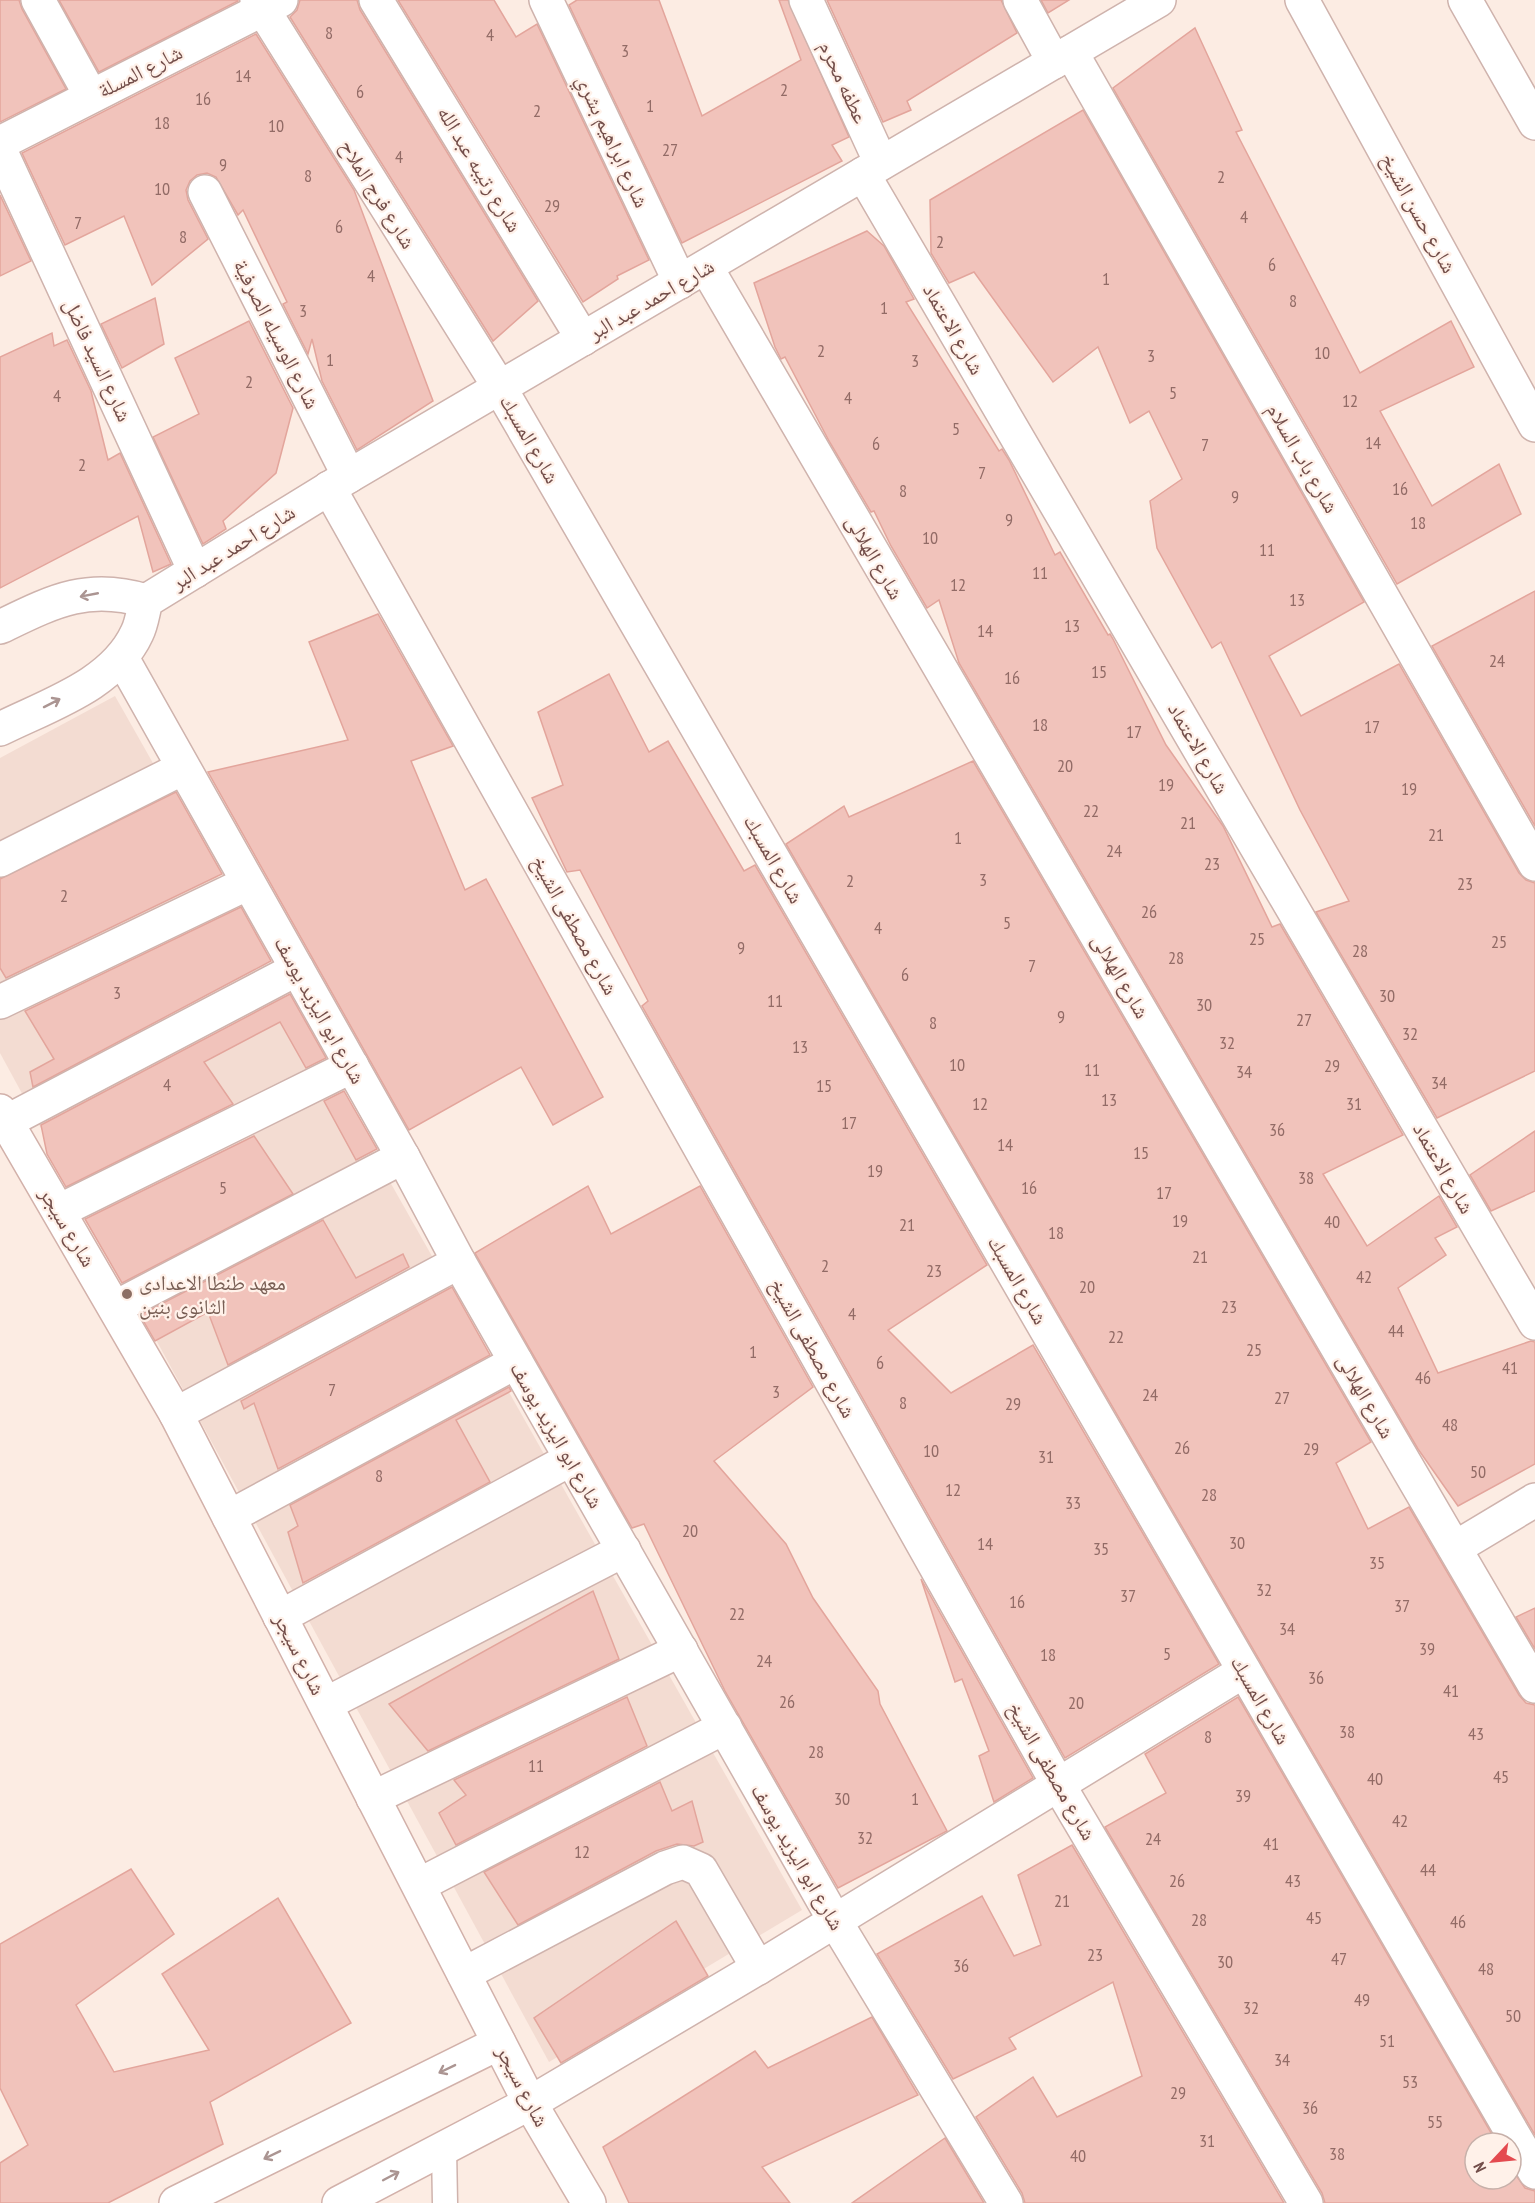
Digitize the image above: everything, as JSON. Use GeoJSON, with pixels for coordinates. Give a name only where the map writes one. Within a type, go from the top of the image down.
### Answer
{"type":"FeatureCollection","features":[{"type":"Feature","properties":{"kind":"street"},"geometry":{"type":"LineString","coordinates":[[38,0],[91,96]]}},
{"type":"Feature","properties":{"kind":"street","name":"شارع رتيبه عبد الله"},"geometry":{"type":"LineString","coordinates":[[376,0],[583,339]]}},
{"type":"Feature","properties":{"kind":"street","name":"شارع ابراهيم بشري"},"geometry":{"type":"LineString","coordinates":[[546,0],[693,274]]}},
{"type":"Feature","properties":{"kind":"street","name":"عطفه محرم"},"geometry":{"type":"LineString","coordinates":[[806,0],[872,168]]}},
{"type":"Feature","properties":{"kind":"street","name":"شارع باب السلام"},"geometry":{"type":"LineString","coordinates":[[1020,0],[1062,57],[1535,864]]}},
{"type":"Feature","properties":{"kind":"street","name":"شارع احمد عبد البر"},"geometry":{"type":"LineString","coordinates":[[146,601],[339,482],[1159,0]]}},
{"type":"Feature","properties":{"kind":"street","name":"شارع حسن الشيخ"},"geometry":{"type":"LineString","coordinates":[[1302,0],[1535,425]]}},
{"type":"Feature","properties":{"kind":"street"},"geometry":{"type":"LineString","coordinates":[[1465,0],[1535,123]]}},
{"type":"Feature","properties":{"kind":"street","name":"شارع المسلة"},"geometry":{"type":"LineString","coordinates":[[0,143],[267,3]]}},
{"type":"Feature","properties":{"kind":"street","name":"شارع فرج الملاح"},"geometry":{"type":"LineString","coordinates":[[267,3],[500,387]]}},
{"type":"Feature","properties":{"kind":"street","name":"شارع السيد فاضل"},"geometry":{"type":"LineString","coordinates":[[0,150],[195,571]]}},
{"type":"Feature","properties":{"kind":"street","name":"شارع الاعتماد"},"geometry":{"type":"LineString","coordinates":[[872,168],[1535,1323]]}},
{"type":"Feature","properties":{"kind":"street","name":"شارع الوسيله الصرفية"},"geometry":{"type":"LineString","coordinates":[[205,192],[339,482]]}},
{"type":"Feature","properties":{"kind":"street","name":"شارع الهلالى"},"geometry":{"type":"LineString","coordinates":[[693,274],[1455,1548],[1535,1686]]}},
{"type":"Feature","properties":{"kind":"street","name":"شارع المسبك"},"geometry":{"type":"LineString","coordinates":[[500,387],[1535,2172]]}},
{"type":"Feature","properties":{"kind":"street","name":"شارع مصطفى الشيخ"},"geometry":{"type":"LineString","coordinates":[[339,482],[1058,1784],[1306,2203]]}},
{"type":"Feature","properties":{"kind":"street"},"geometry":{"type":"LineString","coordinates":[[0,627],[48,604],[96,592],[121,594],[146,601],[138,632],[122,658],[99,679],[0,729]]}},
{"type":"Feature","properties":{"kind":"street","name":"شارع ابو اليزيد يوسف"},"geometry":{"type":"LineString","coordinates":[[122,658],[403,1157],[459,1262],[835,1921],[1006,2203]]}},
{"type":"Feature","properties":{"kind":"street"},"geometry":{"type":"LineString","coordinates":[[0,860],[183,768]]}},
{"type":"Feature","properties":{"kind":"street"},"geometry":{"type":"LineString","coordinates":[[0,1002],[248,883]]}},
{"type":"Feature","properties":{"kind":"street"},"geometry":{"type":"LineString","coordinates":[[3,1116],[297,969]]}},
{"type":"Feature","properties":{"kind":"street"},"geometry":{"type":"LineString","coordinates":[[59,1211],[352,1066]]}},
{"type":"Feature","properties":{"kind":"street","name":"شارع سيجر"},"geometry":{"type":"LineString","coordinates":[[3,1116],[116,1307],[176,1414],[530,2103],[589,2203]]}},
{"type":"Feature","properties":{"kind":"street"},"geometry":{"type":"LineString","coordinates":[[116,1307],[403,1157]]}},
{"type":"Feature","properties":{"kind":"street"},"geometry":{"type":"LineString","coordinates":[[176,1414],[459,1262]]}},
{"type":"Feature","properties":{"kind":"street"},"geometry":{"type":"LineString","coordinates":[[229,1517],[516,1362]]}},
{"type":"Feature","properties":{"kind":"street"},"geometry":{"type":"LineString","coordinates":[[280,1617],[571,1459]]}},
{"type":"Feature","properties":{"kind":"street"},"geometry":{"type":"LineString","coordinates":[[1455,1548],[1535,1500]]}},
{"type":"Feature","properties":{"kind":"street"},"geometry":{"type":"LineString","coordinates":[[326,1704],[624,1550]]}},
{"type":"Feature","properties":{"kind":"street"},"geometry":{"type":"LineString","coordinates":[[373,1798],[681,1650]]}},
{"type":"Feature","properties":{"kind":"street"},"geometry":{"type":"LineString","coordinates":[[339,2203],[530,2103],[758,1968],[1244,1671]]}},
{"type":"Feature","properties":{"kind":"street"},"geometry":{"type":"LineString","coordinates":[[419,1885],[725,1727]]}},
{"type":"Feature","properties":{"kind":"street"},"geometry":{"type":"LineString","coordinates":[[464,1974],[665,1868],[683,1862],[701,1870],[758,1968]]}},
{"type":"Feature","properties":{"kind":"street"},"geometry":{"type":"LineString","coordinates":[[176,2203],[499,2043]]}},
{"type":"Feature","properties":{"kind":"lane"},"geometry":{"type":"LineString","coordinates":[[444,2148],[445,2203]]}},
{"type":"Feature","properties":{"kind":"shaded area"},"geometry":{"type":"Polygon","coordinates":[[[115,696],[802,1910],[549,2062],[0,1053],[0,758],[115,696]]]}},
{"type":"Feature","properties":{"kind":"building"},"geometry":{"type":"Polygon","coordinates":[[[0,0],[19,0],[66,89],[0,122],[0,0]]]}},
{"type":"Feature","properties":{"kind":"building"},"geometry":{"type":"Polygon","coordinates":[[[59,0],[238,0],[238,1],[99,72],[59,0]]]}},
{"type":"Feature","properties":{"kind":"building"},"geometry":{"type":"Polygon","coordinates":[[[300,0],[357,0],[360,10],[538,301],[493,341],[290,17],[297,10],[300,0]]]}},
{"type":"Feature","properties":{"kind":"building"},"geometry":{"type":"Polygon","coordinates":[[[398,0],[494,0],[516,37],[537,24],[649,260],[617,276],[618,279],[583,302],[398,0]]]}},
{"type":"Feature","properties":{"kind":"building"},"geometry":{"type":"Polygon","coordinates":[[[577,0],[659,0],[702,116],[801,60],[779,0],[788,0],[849,137],[832,145],[842,161],[682,243],[569,5],[577,0]]]}},
{"type":"Feature","properties":{"kind":"building"},"geometry":{"type":"Polygon","coordinates":[[[827,0],[1001,0],[1017,33],[907,101],[911,110],[883,122],[827,0]]]}},
{"type":"Feature","properties":{"kind":"building"},"geometry":{"type":"Polygon","coordinates":[[[1041,0],[1069,0],[1048,13],[1041,0]]]}},
{"type":"Feature","properties":{"kind":"building"},"geometry":{"type":"Polygon","coordinates":[[[1195,28],[1242,130],[1236,132],[1360,373],[1451,321],[1474,367],[1380,411],[1432,506],[1499,464],[1521,514],[1397,584],[1113,88],[1195,28]]]}},
{"type":"Feature","properties":{"kind":"building"},"geometry":{"type":"Polygon","coordinates":[[[256,34],[354,190],[433,401],[357,450],[322,381],[312,339],[308,354],[283,304],[287,302],[243,210],[238,215],[216,177],[207,173],[197,175],[190,181],[186,190],[188,200],[208,239],[152,285],[124,216],[65,245],[22,153],[256,34]]]}},
{"type":"Feature","properties":{"kind":"building"},"geometry":{"type":"Polygon","coordinates":[[[1083,110],[1364,602],[1269,656],[1301,716],[1399,664],[1519,873],[1526,880],[1535,883],[1535,1071],[1437,1118],[1316,912],[1349,901],[1300,810],[1221,642],[1212,648],[1157,548],[1150,501],[1182,479],[1149,411],[1130,423],[1098,347],[1053,382],[974,272],[949,283],[931,253],[930,200],[1083,110]]]}},
{"type":"Feature","properties":{"kind":"building"},"geometry":{"type":"Polygon","coordinates":[[[0,195],[31,261],[0,276],[0,195]]]}},
{"type":"Feature","properties":{"kind":"building"},"geometry":{"type":"Polygon","coordinates":[[[867,231],[884,246],[914,299],[906,302],[999,451],[1002,449],[1009,460],[1055,555],[1060,552],[1108,635],[1110,634],[1113,639],[1166,745],[1223,826],[1272,927],[1280,924],[1403,1135],[1323,1174],[1367,1246],[1439,1196],[1457,1227],[1435,1238],[1446,1255],[1398,1288],[1438,1373],[1531,1341],[1535,1342],[1535,1464],[1458,1506],[1418,1449],[959,663],[939,600],[927,608],[891,546],[874,511],[871,512],[829,441],[785,357],[781,359],[775,347],[754,283],[867,231]]]}},
{"type":"Feature","properties":{"kind":"building"},"geometry":{"type":"Polygon","coordinates":[[[155,298],[164,344],[122,368],[101,324],[155,298]]]}},
{"type":"Feature","properties":{"kind":"building"},"geometry":{"type":"Polygon","coordinates":[[[249,321],[293,408],[276,473],[223,521],[226,529],[203,544],[153,437],[199,414],[175,358],[249,321]]]}},
{"type":"Feature","properties":{"kind":"building"},"geometry":{"type":"Polygon","coordinates":[[[52,333],[54,346],[67,340],[91,391],[108,460],[120,453],[171,564],[153,572],[138,516],[0,588],[0,357],[52,333]]]}},
{"type":"Feature","properties":{"kind":"building"},"geometry":{"type":"Polygon","coordinates":[[[1535,591],[1535,826],[1432,646],[1535,591]]]}},
{"type":"Feature","properties":{"kind":"building"},"geometry":{"type":"Polygon","coordinates":[[[378,614],[453,746],[411,761],[465,890],[486,879],[603,1097],[553,1125],[521,1067],[409,1130],[208,772],[348,740],[309,642],[378,614]]]}},
{"type":"Feature","properties":{"kind":"building"},"geometry":{"type":"Polygon","coordinates":[[[609,674],[649,752],[668,741],[744,871],[755,865],[987,1265],[888,1330],[951,1393],[1033,1345],[1219,1664],[1065,1758],[642,1006],[648,1001],[580,870],[567,872],[532,798],[563,785],[538,712],[609,674]]]}},
{"type":"Feature","properties":{"kind":"building"},"geometry":{"type":"Polygon","coordinates":[[[973,761],[1371,1442],[1336,1463],[1368,1529],[1409,1507],[1519,1695],[1526,1703],[1535,1705],[1535,2135],[786,844],[844,806],[849,817],[973,761]]]}},
{"type":"Feature","properties":{"kind":"building"},"geometry":{"type":"Polygon","coordinates":[[[176,792],[222,874],[6,978],[0,968],[0,879],[176,792]]]}},
{"type":"Feature","properties":{"kind":"building"},"geometry":{"type":"Polygon","coordinates":[[[241,907],[271,961],[33,1087],[30,1072],[54,1059],[25,1011],[241,907]]]}},
{"type":"Feature","properties":{"kind":"building"},"geometry":{"type":"Polygon","coordinates":[[[290,994],[326,1058],[306,1068],[280,1022],[204,1062],[233,1104],[66,1187],[47,1154],[41,1125],[290,994]]]}},
{"type":"Feature","properties":{"kind":"building"},"geometry":{"type":"Polygon","coordinates":[[[344,1091],[377,1149],[356,1160],[324,1101],[344,1091]]]}},
{"type":"Feature","properties":{"kind":"building"},"geometry":{"type":"Polygon","coordinates":[[[1535,1131],[1535,1191],[1491,1211],[1470,1175],[1535,1131]]]}},
{"type":"Feature","properties":{"kind":"building"},"geometry":{"type":"Polygon","coordinates":[[[254,1136],[293,1194],[122,1283],[85,1219],[254,1136]]]}},
{"type":"Feature","properties":{"kind":"building"},"geometry":{"type":"Polygon","coordinates":[[[588,1186],[611,1234],[700,1186],[813,1387],[714,1461],[786,1544],[813,1598],[878,1691],[880,1704],[947,1831],[838,1888],[725,1691],[644,1524],[632,1528],[475,1253],[588,1186]]]}},
{"type":"Feature","properties":{"kind":"building"},"geometry":{"type":"Polygon","coordinates":[[[323,1220],[356,1278],[403,1254],[409,1267],[228,1365],[208,1312],[155,1341],[140,1315],[323,1220]]]}},
{"type":"Feature","properties":{"kind":"building"},"geometry":{"type":"Polygon","coordinates":[[[452,1287],[490,1355],[278,1469],[254,1403],[244,1409],[241,1401],[452,1287]]]}},
{"type":"Feature","properties":{"kind":"building"},"geometry":{"type":"Polygon","coordinates":[[[509,1387],[511,1391],[456,1420],[490,1482],[303,1583],[288,1532],[298,1526],[290,1505],[509,1387]]]}},
{"type":"Feature","properties":{"kind":"building"},"geometry":{"type":"Polygon","coordinates":[[[921,1579],[1033,1778],[994,1802],[979,1756],[989,1751],[962,1679],[955,1682],[921,1579]]]}},
{"type":"Feature","properties":{"kind":"building"},"geometry":{"type":"Polygon","coordinates":[[[593,1591],[619,1659],[428,1751],[389,1704],[593,1591]]]}},
{"type":"Feature","properties":{"kind":"building"},"geometry":{"type":"Polygon","coordinates":[[[1535,1608],[1535,1649],[1516,1617],[1535,1608]]]}},
{"type":"Feature","properties":{"kind":"building"},"geometry":{"type":"Polygon","coordinates":[[[627,1697],[647,1746],[456,1845],[439,1813],[466,1795],[454,1780],[627,1697]]]}},
{"type":"Feature","properties":{"kind":"building"},"geometry":{"type":"Polygon","coordinates":[[[1238,1697],[1490,2131],[1463,2131],[1463,2191],[1523,2191],[1523,2185],[1535,2191],[1535,2203],[1325,2203],[1322,2193],[1105,1827],[1166,1793],[1145,1754],[1238,1697]]]}},
{"type":"Feature","properties":{"kind":"building"},"geometry":{"type":"Polygon","coordinates":[[[660,1782],[672,1811],[692,1801],[703,1842],[694,1846],[677,1844],[656,1851],[518,1925],[484,1872],[660,1782]]]}},
{"type":"Feature","properties":{"kind":"building"},"geometry":{"type":"Polygon","coordinates":[[[1072,1845],[1284,2203],[1025,2203],[1022,2193],[976,2117],[1033,2077],[1057,2117],[1142,2076],[1113,1982],[1009,2038],[1016,2049],[953,2079],[877,1954],[982,1896],[1014,1956],[1041,1945],[1018,1875],[1072,1845]]]}},
{"type":"Feature","properties":{"kind":"building"},"geometry":{"type":"Polygon","coordinates":[[[131,1869],[174,1934],[76,2005],[114,2072],[209,2050],[162,1974],[278,1898],[351,2023],[210,2102],[223,2144],[108,2203],[0,2203],[0,2163],[28,2145],[0,2088],[0,1944],[131,1869]]]}},
{"type":"Feature","properties":{"kind":"building"},"geometry":{"type":"Polygon","coordinates":[[[676,1921],[708,1976],[561,2063],[534,2018],[676,1921]]]}},
{"type":"Feature","properties":{"kind":"building"},"geometry":{"type":"Polygon","coordinates":[[[872,2017],[918,2095],[762,2167],[790,2203],[629,2203],[603,2147],[755,2051],[768,2068],[872,2017]]]}},
{"type":"Feature","properties":{"kind":"building"},"geometry":{"type":"Polygon","coordinates":[[[945,2138],[984,2203],[852,2203],[945,2138]]]}},
{"type":"Feature","properties":{"kind":"place","name":"معهد طنطا الاعدادى الثانوى بنين"},"geometry":{"type":"Point","coordinates":[127,1294]}}]}
